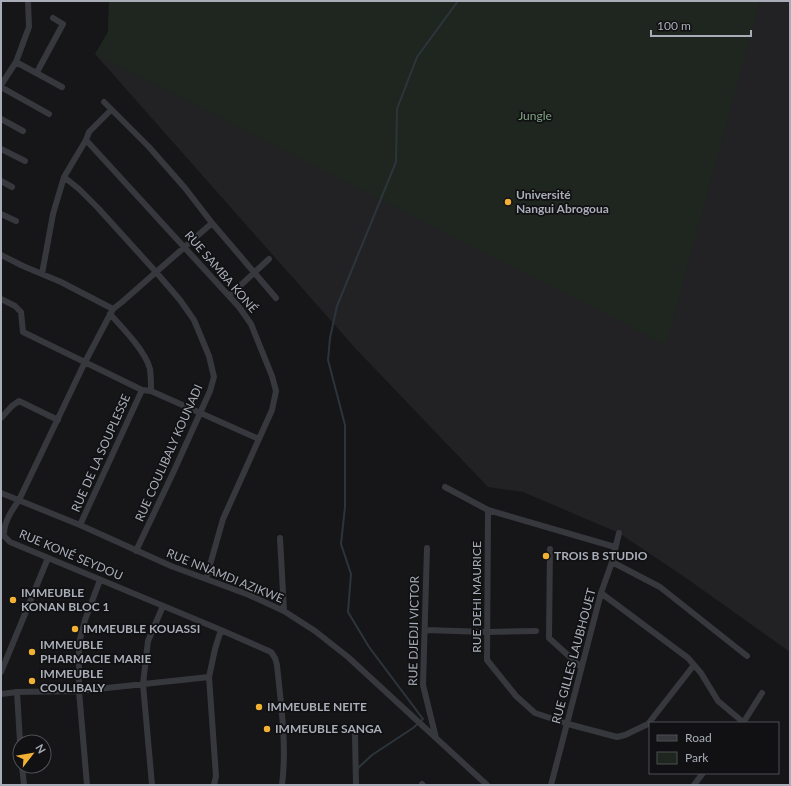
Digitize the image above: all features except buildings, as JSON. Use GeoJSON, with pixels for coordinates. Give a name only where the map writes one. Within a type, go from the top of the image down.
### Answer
{"type":"FeatureCollection","features":[{"type":"Feature","properties":{"kind":"street"},"geometry":{"type":"LineString","coordinates":[[28,1],[28,27],[16,62],[1,86],[49,114]]}},
{"type":"Feature","properties":{"kind":"street"},"geometry":{"type":"LineString","coordinates":[[36,72],[63,24],[52,18]]}},
{"type":"Feature","properties":{"kind":"street"},"geometry":{"type":"LineString","coordinates":[[16,62],[62,87]]}},
{"type":"Feature","properties":{"kind":"street"},"geometry":{"type":"LineString","coordinates":[[104,102],[185,188],[212,224],[276,298]]}},
{"type":"Feature","properties":{"kind":"street"},"geometry":{"type":"LineString","coordinates":[[42,274],[53,214],[64,177],[86,140],[89,132],[111,110]]}},
{"type":"Feature","properties":{"kind":"street"},"geometry":{"type":"LineString","coordinates":[[1,119],[23,131]]}},
{"type":"Feature","properties":{"kind":"street","name":"RUE SAMBA KONÉ"},"geometry":{"type":"LineString","coordinates":[[86,140],[229,296],[251,324],[272,376],[276,391],[272,410],[223,519],[206,579]]}},
{"type":"Feature","properties":{"kind":"street"},"geometry":{"type":"LineString","coordinates":[[1,149],[25,161]]}},
{"type":"Feature","properties":{"kind":"street","name":"RUE COULIBALY KOUNADI"},"geometry":{"type":"LineString","coordinates":[[64,177],[79,189],[98,208],[180,300],[194,320],[209,356],[214,378],[210,391],[173,474],[136,551]]}},
{"type":"Feature","properties":{"kind":"street"},"geometry":{"type":"LineString","coordinates":[[1,181],[12,186]]}},
{"type":"Feature","properties":{"kind":"street"},"geometry":{"type":"LineString","coordinates":[[1,214],[16,221]]}},
{"type":"Feature","properties":{"kind":"street","name":"RUE KONÉ SEYDOU"},"geometry":{"type":"LineString","coordinates":[[212,224],[111,311],[85,362],[20,500],[7,521],[4,536],[10,542],[267,649],[275,658],[277,665],[284,729],[284,768],[282,785]]}},
{"type":"Feature","properties":{"kind":"street"},"geometry":{"type":"LineString","coordinates":[[1,255],[61,282],[111,311],[147,362],[150,368],[152,391]]}},
{"type":"Feature","properties":{"kind":"street"},"geometry":{"type":"LineString","coordinates":[[229,296],[269,259]]}},
{"type":"Feature","properties":{"kind":"street"},"geometry":{"type":"LineString","coordinates":[[1,299],[15,306],[21,312],[22,332],[142,390],[152,391],[259,439]]}},
{"type":"Feature","properties":{"kind":"street","name":"RUE DE LA SOUPLESSE"},"geometry":{"type":"LineString","coordinates":[[80,526],[142,390]]}},
{"type":"Feature","properties":{"kind":"street"},"geometry":{"type":"LineString","coordinates":[[1,418],[19,401],[58,420]]}},
{"type":"Feature","properties":{"kind":"street"},"geometry":{"type":"LineString","coordinates":[[445,487],[488,510],[616,547]]}},
{"type":"Feature","properties":{"kind":"street","name":"RUE NNAMDI AZIKWE"},"geometry":{"type":"LineString","coordinates":[[1,493],[171,566],[249,595],[284,611],[314,631],[348,657],[487,785]]}},
{"type":"Feature","properties":{"kind":"street","name":"RUE DEHI MAURICE"},"geometry":{"type":"LineString","coordinates":[[488,510],[488,660],[516,696],[535,713],[568,724],[617,737],[626,735],[649,723]]}},
{"type":"Feature","properties":{"kind":"street","name":"RUE GILLES LAUBHOUET"},"geometry":{"type":"LineString","coordinates":[[551,785],[601,593],[612,562],[619,532]]}},
{"type":"Feature","properties":{"kind":"street"},"geometry":{"type":"LineString","coordinates":[[280,538],[284,611]]}},
{"type":"Feature","properties":{"kind":"street","name":"RUE DJEDJI VICTOR"},"geometry":{"type":"LineString","coordinates":[[427,548],[422,685],[436,738]]}},
{"type":"Feature","properties":{"kind":"street"},"geometry":{"type":"LineString","coordinates":[[550,549],[549,638],[582,667]]}},
{"type":"Feature","properties":{"kind":"street"},"geometry":{"type":"LineString","coordinates":[[1,672],[48,558]]}},
{"type":"Feature","properties":{"kind":"street"},"geometry":{"type":"LineString","coordinates":[[612,562],[660,587],[747,656]]}},
{"type":"Feature","properties":{"kind":"street"},"geometry":{"type":"LineString","coordinates":[[87,785],[79,691],[80,643],[85,620],[100,580]]}},
{"type":"Feature","properties":{"kind":"street"},"geometry":{"type":"LineString","coordinates":[[601,593],[688,658],[701,673],[718,701],[742,722]]}},
{"type":"Feature","properties":{"kind":"street"},"geometry":{"type":"LineString","coordinates":[[152,785],[143,684],[148,641],[163,606]]}},
{"type":"Feature","properties":{"kind":"street"},"geometry":{"type":"LineString","coordinates":[[214,785],[216,776],[209,678],[215,649],[221,630]]}},
{"type":"Feature","properties":{"kind":"street"},"geometry":{"type":"LineString","coordinates":[[425,630],[536,632]]}},
{"type":"Feature","properties":{"kind":"street","name":"RUE DEHI MAURICE"},"geometry":{"type":"LineString","coordinates":[[650,722],[694,665]]}},
{"type":"Feature","properties":{"kind":"street"},"geometry":{"type":"LineString","coordinates":[[1,694],[16,692],[79,691],[209,678]]}},
{"type":"Feature","properties":{"kind":"street"},"geometry":{"type":"LineString","coordinates":[[16,692],[19,734]]}},
{"type":"Feature","properties":{"kind":"street"},"geometry":{"type":"LineString","coordinates":[[744,722],[762,693]]}},
{"type":"Feature","properties":{"kind":"street"},"geometry":{"type":"LineString","coordinates":[[355,735],[356,785]]}},
{"type":"Feature","properties":{"kind":"street"},"geometry":{"type":"LineString","coordinates":[[23,774],[24,785]]}},
{"type":"Feature","properties":{"kind":"street"},"geometry":{"type":"LineString","coordinates":[[694,785],[702,774]]}},
{"type":"Feature","properties":{"kind":"shaded area","name":"Université Nangui Abrogoua"},"geometry":{"type":"Polygon","coordinates":[[[109,1],[790,1],[790,652],[686,578],[619,533],[523,492],[488,487],[356,349],[95,54],[108,32],[109,1]]]}},
{"type":"Feature","properties":{"kind":"green space","name":"Jungle"},"geometry":{"type":"Polygon","coordinates":[[[109,1],[760,1],[666,345],[95,54],[108,32],[109,1]]]}},
{"type":"Feature","properties":{"kind":"waterway"},"geometry":{"type":"LineString","coordinates":[[357,769],[372,755],[413,728],[423,719],[369,647],[348,612],[351,574],[341,544],[345,507],[345,425],[328,360],[330,338],[337,306],[396,162],[397,109],[417,57],[458,1]]}},
{"type":"Feature","properties":{"kind":"place","name":"Université Nangui Abrogoua"},"geometry":{"type":"Point","coordinates":[508,202]}},
{"type":"Feature","properties":{"kind":"place","name":"TROIS B STUDIO"},"geometry":{"type":"Point","coordinates":[546,556]}},
{"type":"Feature","properties":{"kind":"place","name":"IMMEUBLE KONAN BLOC 1"},"geometry":{"type":"Point","coordinates":[13,600]}},
{"type":"Feature","properties":{"kind":"place","name":"IMMEUBLE KOUASSI"},"geometry":{"type":"Point","coordinates":[75,629]}},
{"type":"Feature","properties":{"kind":"place","name":"IMMEUBLE PHARMACIE MARIE"},"geometry":{"type":"Point","coordinates":[32,652]}},
{"type":"Feature","properties":{"kind":"place","name":"IMMEUBLE COULIBALY"},"geometry":{"type":"Point","coordinates":[32,681]}},
{"type":"Feature","properties":{"kind":"place","name":"IMMEUBLE NEITE"},"geometry":{"type":"Point","coordinates":[259,707]}},
{"type":"Feature","properties":{"kind":"place","name":"IMMEUBLE SANGA"},"geometry":{"type":"Point","coordinates":[267,729]}}]}
